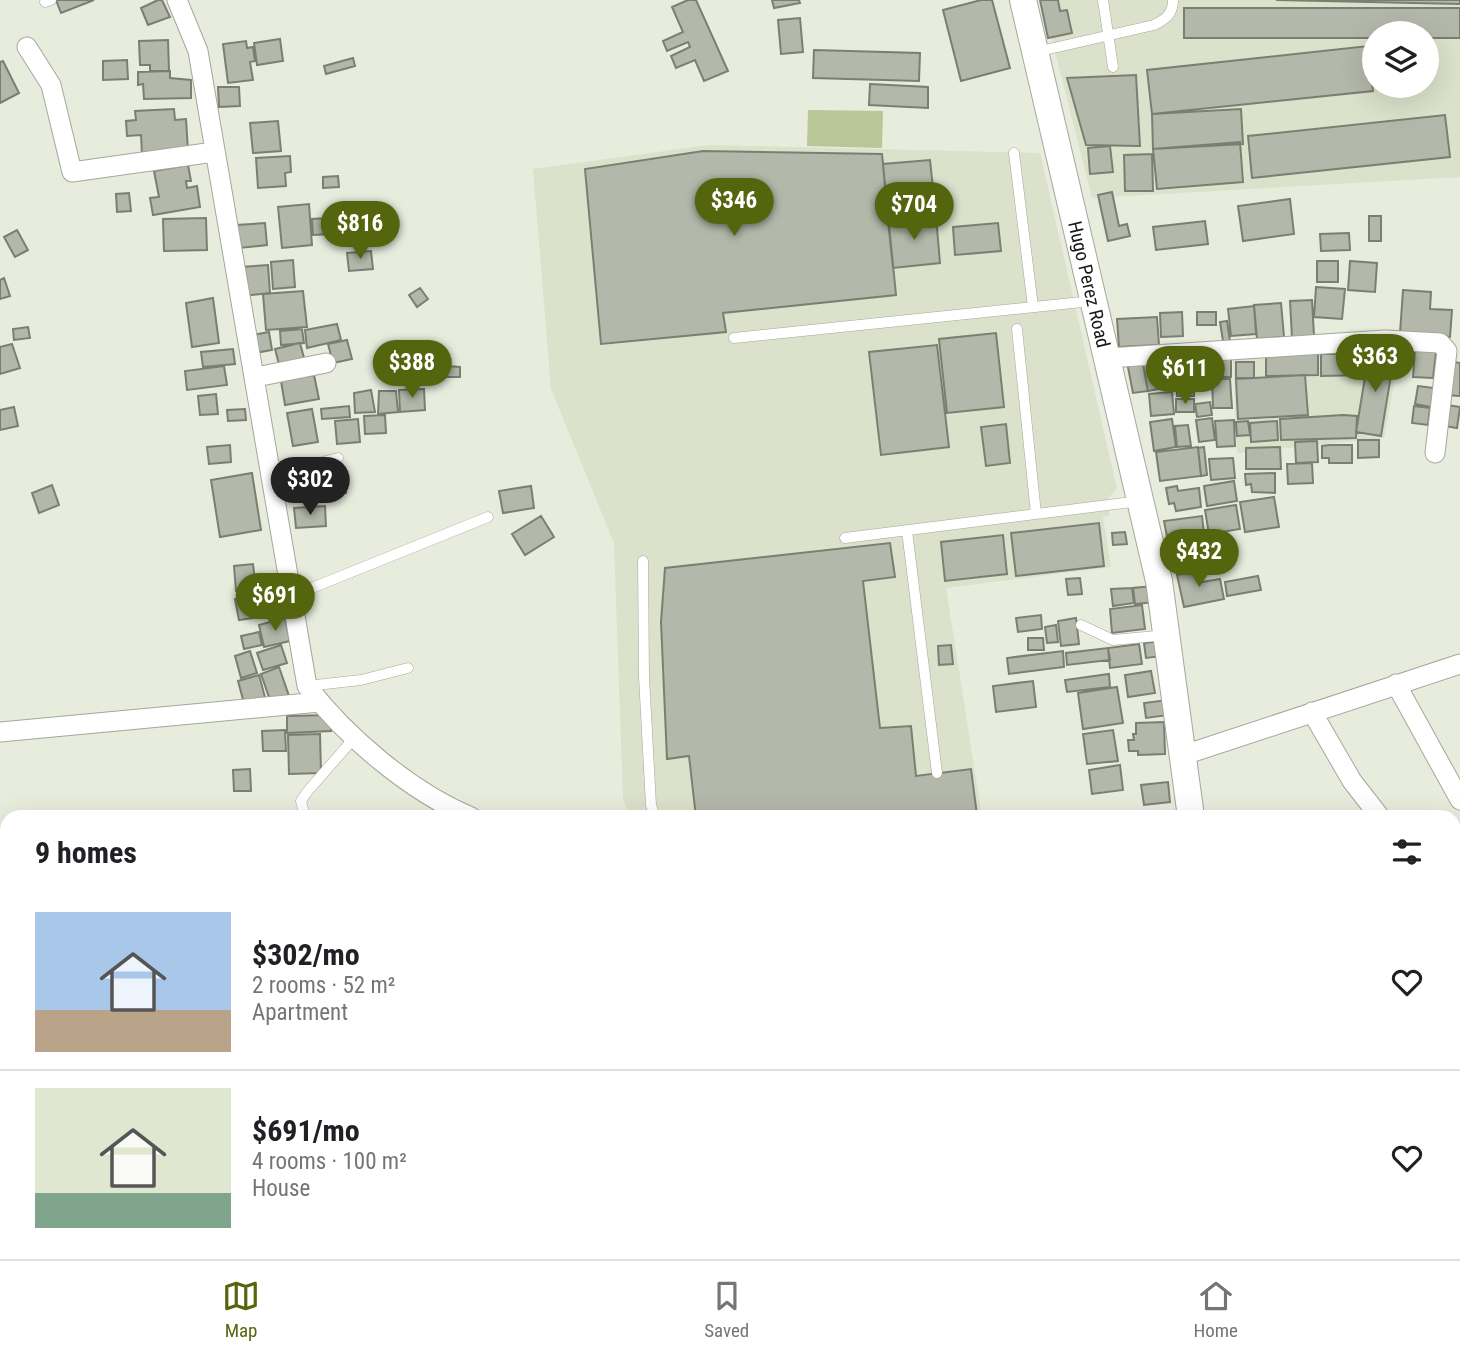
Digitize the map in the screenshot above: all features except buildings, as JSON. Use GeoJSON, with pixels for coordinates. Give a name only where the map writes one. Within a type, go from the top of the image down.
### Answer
{"type":"FeatureCollection","features":[{"type":"Feature","properties":{"kind":"street"},"geometry":{"type":"LineString","coordinates":[[177,0],[198,51],[307,686],[319,702],[356,737],[442,810]]}},
{"type":"Feature","properties":{"kind":"street","name":"Hugo Perez Road"},"geometry":{"type":"LineString","coordinates":[[1023,0],[1160,581],[1190,810]]}},
{"type":"Feature","properties":{"kind":"street"},"geometry":{"type":"LineString","coordinates":[[27,47],[51,85],[72,172],[214,152]]}},
{"type":"Feature","properties":{"kind":"street"},"geometry":{"type":"LineString","coordinates":[[1108,358],[1385,340],[1440,343],[1447,351],[1435,453]]}},
{"type":"Feature","properties":{"kind":"street"},"geometry":{"type":"LineString","coordinates":[[256,377],[326,363]]}},
{"type":"Feature","properties":{"kind":"street"},"geometry":{"type":"LineString","coordinates":[[1184,755],[1460,664]]}},
{"type":"Feature","properties":{"kind":"street"},"geometry":{"type":"LineString","coordinates":[[1396,684],[1460,800]]}},
{"type":"Feature","properties":{"kind":"street"},"geometry":{"type":"LineString","coordinates":[[0,732],[319,702]]}},
{"type":"Feature","properties":{"kind":"street"},"geometry":{"type":"LineString","coordinates":[[1312,712],[1352,781],[1375,810]]}},
{"type":"Feature","properties":{"kind":"lane"},"geometry":{"type":"LineString","coordinates":[[1103,0],[1113,67]]}},
{"type":"Feature","properties":{"kind":"lane"},"geometry":{"type":"LineString","coordinates":[[1036,52],[1154,25],[1167,19],[1173,9],[1173,0]]}},
{"type":"Feature","properties":{"kind":"lane"},"geometry":{"type":"LineString","coordinates":[[1014,153],[1032,307]]}},
{"type":"Feature","properties":{"kind":"lane"},"geometry":{"type":"LineString","coordinates":[[734,338],[1095,300]]}},
{"type":"Feature","properties":{"kind":"lane"},"geometry":{"type":"LineString","coordinates":[[1017,330],[1036,514]]}},
{"type":"Feature","properties":{"kind":"lane"},"geometry":{"type":"LineString","coordinates":[[271,466],[299,468],[338,457]]}},
{"type":"Feature","properties":{"kind":"lane"},"geometry":{"type":"LineString","coordinates":[[845,538],[1141,501]]}},
{"type":"Feature","properties":{"kind":"lane"},"geometry":{"type":"LineString","coordinates":[[292,596],[488,517]]}},
{"type":"Feature","properties":{"kind":"lane"},"geometry":{"type":"LineString","coordinates":[[907,531],[937,773]]}},
{"type":"Feature","properties":{"kind":"lane"},"geometry":{"type":"LineString","coordinates":[[643,561],[643,677],[653,810]]}},
{"type":"Feature","properties":{"kind":"lane"},"geometry":{"type":"LineString","coordinates":[[1081,625],[1114,640],[1167,635]]}},
{"type":"Feature","properties":{"kind":"lane"},"geometry":{"type":"LineString","coordinates":[[307,686],[362,680],[408,668]]}},
{"type":"Feature","properties":{"kind":"lane"},"geometry":{"type":"LineString","coordinates":[[302,810],[300,801],[356,737]]}},
{"type":"Feature","properties":{"kind":"shaded area"},"geometry":{"type":"Polygon","coordinates":[[[1042,0],[1460,0],[1460,177],[1092,198],[1042,0]]]}},
{"type":"Feature","properties":{"kind":"shaded area"},"geometry":{"type":"Polygon","coordinates":[[[709,145],[1040,153],[1117,489],[1108,498],[1109,516],[1103,517],[1111,567],[946,588],[981,810],[627,810],[623,799],[614,543],[551,389],[533,169],[709,145]]]}},
{"type":"Feature","properties":{"kind":"shaded area"},"geometry":{"type":"Polygon","coordinates":[[[1401,346],[1384,438],[1237,453],[1233,354],[1401,346]]]}},
{"type":"Feature","properties":{"kind":"green space"},"geometry":{"type":"Polygon","coordinates":[[[808,110],[883,111],[882,148],[807,146],[808,110]]]}}]}
